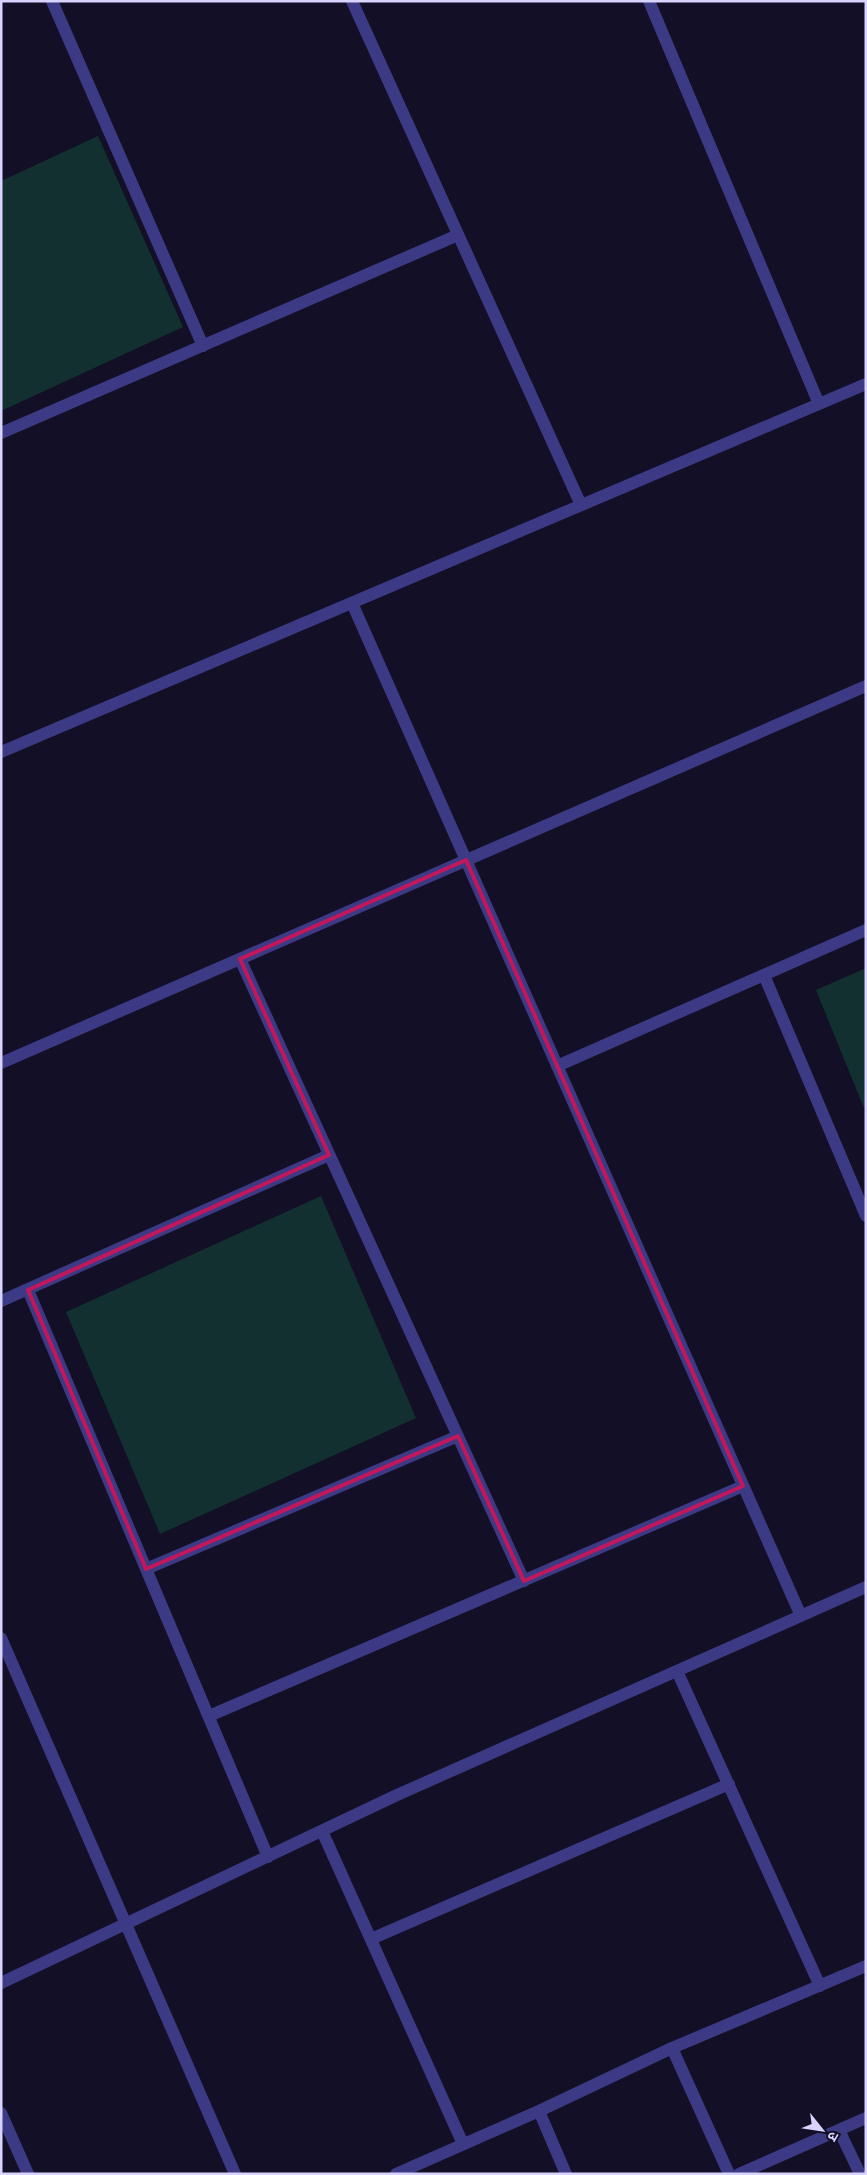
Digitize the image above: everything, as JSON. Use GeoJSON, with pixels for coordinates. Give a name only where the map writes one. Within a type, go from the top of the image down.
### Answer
{"type":"FeatureCollection","features":[{"type":"Feature","properties":{"kind":"street"},"geometry":{"type":"LineString","coordinates":[[52,1],[202,346]]}},
{"type":"Feature","properties":{"kind":"street"},"geometry":{"type":"LineString","coordinates":[[352,1],[581,505]]}},
{"type":"Feature","properties":{"kind":"street"},"geometry":{"type":"LineString","coordinates":[[649,1],[819,404]]}},
{"type":"Feature","properties":{"kind":"street"},"geometry":{"type":"LineString","coordinates":[[1,433],[458,235]]}},
{"type":"Feature","properties":{"kind":"street"},"geometry":{"type":"LineString","coordinates":[[1,752],[866,384]]}},
{"type":"Feature","properties":{"kind":"street"},"geometry":{"type":"LineString","coordinates":[[352,603],[801,1616]]}},
{"type":"Feature","properties":{"kind":"street"},"geometry":{"type":"LineString","coordinates":[[1,1063],[466,860],[865,689]]}},
{"type":"Feature","properties":{"kind":"street"},"geometry":{"type":"LineString","coordinates":[[557,1066],[866,930]]}},
{"type":"Feature","properties":{"kind":"street"},"geometry":{"type":"LineString","coordinates":[[240,959],[524,1581]]}},
{"type":"Feature","properties":{"kind":"street"},"geometry":{"type":"LineString","coordinates":[[764,975],[866,1216]]}},
{"type":"Feature","properties":{"kind":"street"},"geometry":{"type":"LineString","coordinates":[[1,1301],[329,1154]]}},
{"type":"Feature","properties":{"kind":"street"},"geometry":{"type":"LineString","coordinates":[[28,1290],[268,1857]]}},
{"type":"Feature","properties":{"kind":"street"},"geometry":{"type":"LineString","coordinates":[[146,1568],[458,1436]]}},
{"type":"Feature","properties":{"kind":"street"},"geometry":{"type":"LineString","coordinates":[[209,1716],[743,1486]]}},
{"type":"Feature","properties":{"kind":"street"},"geometry":{"type":"LineString","coordinates":[[1,1983],[406,1791],[866,1587]]}},
{"type":"Feature","properties":{"kind":"street"},"geometry":{"type":"LineString","coordinates":[[1,1638],[235,2174]]}},
{"type":"Feature","properties":{"kind":"street"},"geometry":{"type":"LineString","coordinates":[[677,1671],[820,1986]]}},
{"type":"Feature","properties":{"kind":"street"},"geometry":{"type":"LineString","coordinates":[[371,1939],[729,1784]]}},
{"type":"Feature","properties":{"kind":"street"},"geometry":{"type":"LineString","coordinates":[[322,1831],[463,2144]]}},
{"type":"Feature","properties":{"kind":"street"},"geometry":{"type":"LineString","coordinates":[[396,2174],[538,2111],[672,2048],[866,1966]]}},
{"type":"Feature","properties":{"kind":"street"},"geometry":{"type":"LineString","coordinates":[[672,2048],[729,2174]]}},
{"type":"Feature","properties":{"kind":"street"},"geometry":{"type":"LineString","coordinates":[[538,2111],[566,2174]]}},
{"type":"Feature","properties":{"kind":"street"},"geometry":{"type":"LineString","coordinates":[[1,2113],[28,2174]]}},
{"type":"Feature","properties":{"kind":"street"},"geometry":{"type":"LineString","coordinates":[[739,2174],[866,2118]]}},
{"type":"Feature","properties":{"kind":"street"},"geometry":{"type":"LineString","coordinates":[[839,2130],[860,2174]]}},
{"type":"Feature","properties":{"kind":"highlighted area"},"geometry":{"type":"Polygon","coordinates":[[[466,860],[743,1486],[524,1581],[458,1436],[146,1569],[28,1290],[329,1155],[240,959],[466,860]]]}},
{"type":"Feature","properties":{"kind":"green space"},"geometry":{"type":"Polygon","coordinates":[[[98,136],[183,327],[1,411],[1,181],[98,136]]]}},
{"type":"Feature","properties":{"kind":"green space"},"geometry":{"type":"Polygon","coordinates":[[[866,968],[866,1113],[816,990],[866,968]]]}},
{"type":"Feature","properties":{"kind":"green space"},"geometry":{"type":"Polygon","coordinates":[[[321,1196],[416,1418],[160,1534],[66,1312],[321,1196]]]}}]}
